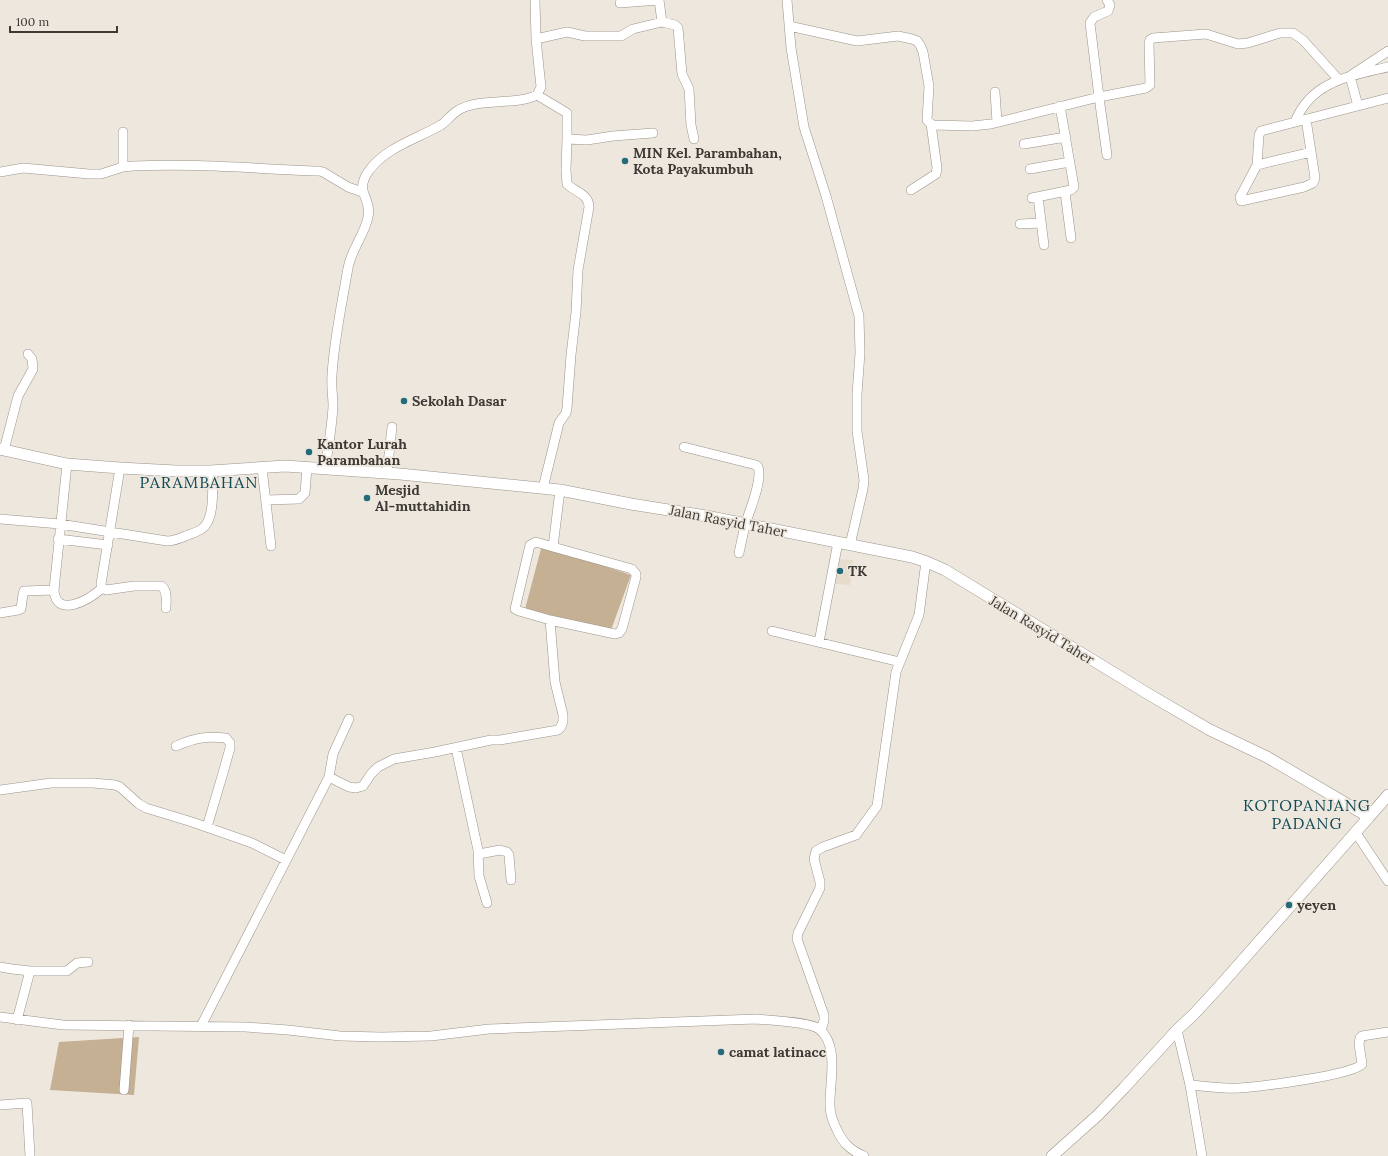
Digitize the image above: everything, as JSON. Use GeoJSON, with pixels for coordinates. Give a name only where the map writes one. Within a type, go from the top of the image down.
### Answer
{"type":"FeatureCollection","features":[{"type":"Feature","properties":{"kind":"street"},"geometry":{"type":"LineString","coordinates":[[325,469],[332,427],[332,376],[339,319],[349,265],[370,210],[362,192],[364,178],[375,164],[392,151],[445,122],[457,111],[469,106],[528,98],[537,95],[541,87],[536,39],[535,0]]}},
{"type":"Feature","properties":{"kind":"street"},"geometry":{"type":"LineString","coordinates":[[620,3],[659,0],[662,22]]}},
{"type":"Feature","properties":{"kind":"street"},"geometry":{"type":"LineString","coordinates":[[787,0],[791,48],[804,127],[826,196],[859,316],[857,431],[864,484],[850,545]]}},
{"type":"Feature","properties":{"kind":"street"},"geometry":{"type":"LineString","coordinates":[[1107,0],[1110,5],[1108,11],[1094,17],[1090,22],[1107,155]]}},
{"type":"Feature","properties":{"kind":"street"},"geometry":{"type":"LineString","coordinates":[[536,39],[567,32],[585,36],[621,36],[632,29],[662,22],[676,25],[678,28],[682,74],[689,89],[691,125],[694,139]]}},
{"type":"Feature","properties":{"kind":"street"},"geometry":{"type":"LineString","coordinates":[[789,26],[857,41],[898,36],[906,37],[917,41],[920,45],[923,52],[929,86],[927,120],[931,124],[937,168],[936,174],[911,190]]}},
{"type":"Feature","properties":{"kind":"street"},"geometry":{"type":"LineString","coordinates":[[931,124],[972,126],[997,122],[1149,86],[1149,41],[1153,38],[1159,37],[1206,34],[1238,44],[1248,43],[1280,33],[1293,33],[1303,40],[1338,80]]}},
{"type":"Feature","properties":{"kind":"street"},"geometry":{"type":"LineString","coordinates":[[1350,76],[1388,51]]}},
{"type":"Feature","properties":{"kind":"street"},"geometry":{"type":"LineString","coordinates":[[1295,122],[1299,112],[1307,100],[1324,86],[1350,76],[1388,67]]}},
{"type":"Feature","properties":{"kind":"street"},"geometry":{"type":"LineString","coordinates":[[1350,76],[1358,106]]}},
{"type":"Feature","properties":{"kind":"street"},"geometry":{"type":"LineString","coordinates":[[995,92],[997,122]]}},
{"type":"Feature","properties":{"kind":"street"},"geometry":{"type":"LineString","coordinates":[[537,95],[567,113],[567,184],[585,196],[589,204],[578,270],[576,312],[567,408],[566,413],[559,423],[543,488]]}},
{"type":"Feature","properties":{"kind":"street"},"geometry":{"type":"LineString","coordinates":[[1306,119],[1315,178],[1313,183],[1304,187],[1241,201],[1240,197],[1257,165],[1259,133],[1306,119],[1388,98]]}},
{"type":"Feature","properties":{"kind":"street"},"geometry":{"type":"LineString","coordinates":[[1044,245],[1035,198],[1065,192],[1074,187],[1060,106]]}},
{"type":"Feature","properties":{"kind":"street"},"geometry":{"type":"LineString","coordinates":[[123,132],[123,167]]}},
{"type":"Feature","properties":{"kind":"street"},"geometry":{"type":"LineString","coordinates":[[567,139],[581,141],[613,136],[653,133]]}},
{"type":"Feature","properties":{"kind":"street"},"geometry":{"type":"LineString","coordinates":[[1024,144],[1066,137]]}},
{"type":"Feature","properties":{"kind":"street"},"geometry":{"type":"LineString","coordinates":[[1257,165],[1311,152]]}},
{"type":"Feature","properties":{"kind":"street"},"geometry":{"type":"LineString","coordinates":[[1030,169],[1070,162]]}},
{"type":"Feature","properties":{"kind":"street"},"geometry":{"type":"LineString","coordinates":[[0,172],[23,168],[101,174],[123,167],[207,165],[319,171],[348,187],[362,192]]}},
{"type":"Feature","properties":{"kind":"street"},"geometry":{"type":"LineString","coordinates":[[1065,192],[1071,238]]}},
{"type":"Feature","properties":{"kind":"street"},"geometry":{"type":"LineString","coordinates":[[1020,224],[1041,223]]}},
{"type":"Feature","properties":{"kind":"street"},"geometry":{"type":"LineString","coordinates":[[2,450],[18,396],[33,369],[32,359],[28,354]]}},
{"type":"Feature","properties":{"kind":"street"},"geometry":{"type":"LineString","coordinates":[[387,473],[392,427]]}},
{"type":"Feature","properties":{"kind":"street"},"geometry":{"type":"LineString","coordinates":[[684,447],[748,463],[758,467],[759,476],[752,507],[745,524],[739,553]]}},
{"type":"Feature","properties":{"kind":"street","name":"Jalan Rasyid Taher"},"geometry":{"type":"LineString","coordinates":[[2,450],[67,464],[120,468],[213,471],[284,466],[387,473],[560,490],[838,542],[926,561],[945,570],[1023,619],[1210,730],[1267,757],[1369,817]]}},
{"type":"Feature","properties":{"kind":"street"},"geometry":{"type":"LineString","coordinates":[[67,464],[58,539],[54,598],[61,604],[69,605],[82,602],[102,588],[120,468]]}},
{"type":"Feature","properties":{"kind":"street"},"geometry":{"type":"LineString","coordinates":[[262,468],[271,546]]}},
{"type":"Feature","properties":{"kind":"street"},"geometry":{"type":"LineString","coordinates":[[266,500],[299,500],[305,493],[307,468]]}},
{"type":"Feature","properties":{"kind":"street"},"geometry":{"type":"LineString","coordinates":[[0,518],[60,524],[170,541],[196,532],[204,526],[211,513],[213,471]]}},
{"type":"Feature","properties":{"kind":"street"},"geometry":{"type":"LineString","coordinates":[[553,547],[560,490]]}},
{"type":"Feature","properties":{"kind":"street"},"geometry":{"type":"LineString","coordinates":[[58,539],[108,545]]}},
{"type":"Feature","properties":{"kind":"street"},"geometry":{"type":"LineString","coordinates":[[536,542],[553,547],[632,569],[636,576],[622,629],[619,633],[615,634],[550,620],[517,611],[515,608],[530,545],[536,542]]}},
{"type":"Feature","properties":{"kind":"street"},"geometry":{"type":"LineString","coordinates":[[819,642],[838,542]]}},
{"type":"Feature","properties":{"kind":"street"},"geometry":{"type":"LineString","coordinates":[[821,1031],[824,1015],[797,936],[820,888],[820,882],[814,859],[816,851],[823,847],[856,835],[876,809],[896,672],[919,615],[926,561]]}},
{"type":"Feature","properties":{"kind":"street"},"geometry":{"type":"LineString","coordinates":[[102,588],[106,590],[134,586],[161,586],[166,591],[166,608]]}},
{"type":"Feature","properties":{"kind":"street"},"geometry":{"type":"LineString","coordinates":[[0,613],[21,609],[24,591],[54,590]]}},
{"type":"Feature","properties":{"kind":"street"},"geometry":{"type":"LineString","coordinates":[[329,777],[349,787],[356,788],[363,786],[371,774],[388,760],[456,748],[490,740],[500,740],[553,731],[561,727],[563,715],[555,682],[550,620]]}},
{"type":"Feature","properties":{"kind":"street"},"geometry":{"type":"LineString","coordinates":[[772,631],[900,662]]}},
{"type":"Feature","properties":{"kind":"street"},"geometry":{"type":"LineString","coordinates":[[201,1026],[329,777],[333,754],[349,719]]}},
{"type":"Feature","properties":{"kind":"street"},"geometry":{"type":"LineString","coordinates":[[176,746],[193,739],[200,738],[226,738],[230,743],[230,748],[207,827]]}},
{"type":"Feature","properties":{"kind":"street"},"geometry":{"type":"LineString","coordinates":[[456,748],[479,854],[480,876],[487,903]]}},
{"type":"Feature","properties":{"kind":"street"},"geometry":{"type":"LineString","coordinates":[[0,790],[51,784],[115,785],[120,787],[138,804],[146,808],[252,843],[286,860]]}},
{"type":"Feature","properties":{"kind":"street"},"geometry":{"type":"LineString","coordinates":[[1052,1156],[1098,1115],[1177,1030],[1194,1014],[1332,858],[1356,833],[1388,795]]}},
{"type":"Feature","properties":{"kind":"street"},"geometry":{"type":"LineString","coordinates":[[1356,833],[1388,881]]}},
{"type":"Feature","properties":{"kind":"street"},"geometry":{"type":"LineString","coordinates":[[479,854],[500,850],[507,852],[509,855],[511,880]]}},
{"type":"Feature","properties":{"kind":"street"},"geometry":{"type":"LineString","coordinates":[[0,967],[30,971],[67,971],[77,963],[88,962]]}},
{"type":"Feature","properties":{"kind":"street"},"geometry":{"type":"LineString","coordinates":[[17,1020],[30,971]]}},
{"type":"Feature","properties":{"kind":"street"},"geometry":{"type":"LineString","coordinates":[[0,1017],[63,1025],[201,1026],[274,1029],[340,1036],[381,1037],[431,1036],[489,1029],[756,1019],[791,1022],[819,1029],[825,1035],[832,1057],[830,1106],[832,1120],[846,1147],[864,1156]]}},
{"type":"Feature","properties":{"kind":"street"},"geometry":{"type":"LineString","coordinates":[[124,1090],[129,1025]]}},
{"type":"Feature","properties":{"kind":"street"},"geometry":{"type":"LineString","coordinates":[[1177,1030],[1190,1085],[1202,1156]]}},
{"type":"Feature","properties":{"kind":"street"},"geometry":{"type":"LineString","coordinates":[[1190,1085],[1238,1088],[1282,1084],[1339,1073],[1361,1065],[1359,1044],[1360,1037],[1388,1032]]}},
{"type":"Feature","properties":{"kind":"street"},"geometry":{"type":"LineString","coordinates":[[0,1105],[27,1103],[30,1156]]}},
{"type":"Feature","properties":{"kind":"shaded area"},"geometry":{"type":"Polygon","coordinates":[[[542,545],[631,575],[611,630],[525,609],[542,545]]]}},
{"type":"Feature","properties":{"kind":"shaded area","name":"TK"},"geometry":{"type":"Polygon","coordinates":[[[829,559],[853,560],[850,585],[829,583],[829,559]]]}},
{"type":"Feature","properties":{"kind":"shaded area"},"geometry":{"type":"Polygon","coordinates":[[[139,1037],[134,1095],[50,1090],[59,1042],[139,1037]]]}},
{"type":"Feature","properties":{"kind":"place","name":"MIN Kel. Parambahan, Kota Payakumbuh"},"geometry":{"type":"Point","coordinates":[625,161]}},
{"type":"Feature","properties":{"kind":"place","name":"Sekolah Dasar"},"geometry":{"type":"Point","coordinates":[404,401]}},
{"type":"Feature","properties":{"kind":"place","name":"Kantor Lurah Parambahan"},"geometry":{"type":"Point","coordinates":[309,452]}},
{"type":"Feature","properties":{"kind":"place","name":"Mesjid Al-muttahidin"},"geometry":{"type":"Point","coordinates":[367,498]}},
{"type":"Feature","properties":{"kind":"place","name":"TK"},"geometry":{"type":"Point","coordinates":[840,571]}},
{"type":"Feature","properties":{"kind":"place","name":"yeyen"},"geometry":{"type":"Point","coordinates":[1289,905]}},
{"type":"Feature","properties":{"kind":"place","name":"camat latinacc"},"geometry":{"type":"Point","coordinates":[721,1052]}},
{"type":"Feature","properties":{"kind":"district","name":"PARAMBAHAN"},"geometry":{"type":"Point","coordinates":[199,482]}},
{"type":"Feature","properties":{"kind":"district","name":"KOTOPANJANG PADANG"},"geometry":{"type":"Point","coordinates":[1307,814]}}]}
